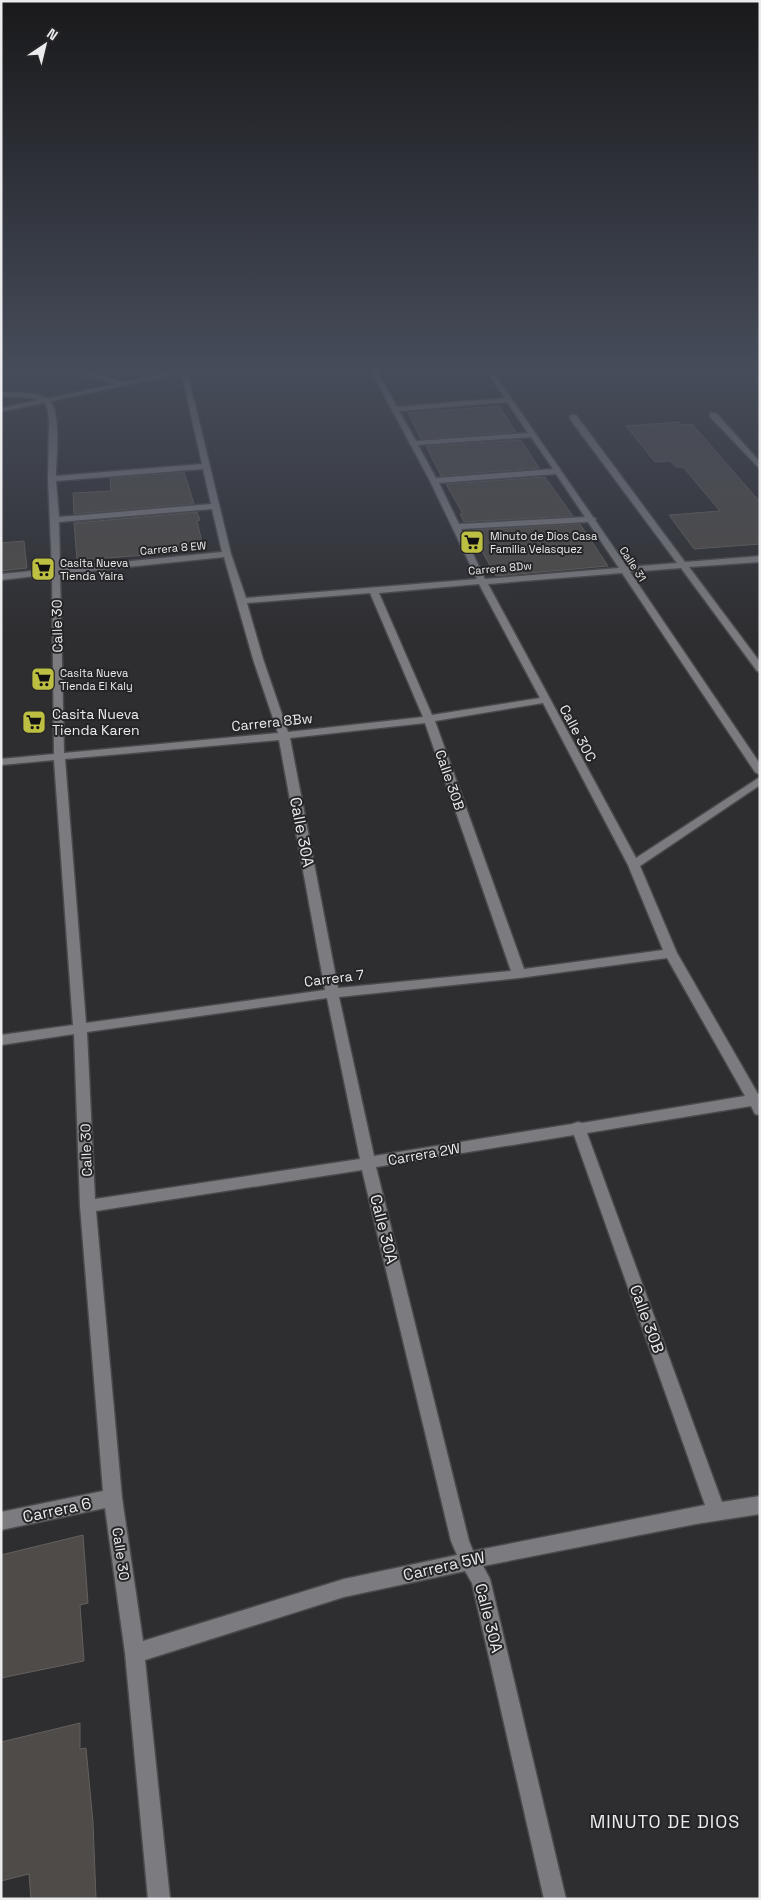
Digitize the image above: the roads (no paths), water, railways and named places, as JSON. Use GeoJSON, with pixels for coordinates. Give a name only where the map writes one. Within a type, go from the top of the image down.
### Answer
{"type":"FeatureCollection","features":[{"type":"Feature","properties":{"kind":"street","name":"Calle 30"},"geometry":{"type":"LineString","coordinates":[[52,458],[59,756],[80,1028],[88,1206],[113,1498],[135,1653],[159,1899]]}},
{"type":"Feature","properties":{"kind":"street","name":"Calle 30A"},"geometry":{"type":"LineString","coordinates":[[205,458],[227,554],[258,659],[284,736],[332,993],[368,1164],[460,1541],[468,1560],[481,1579],[555,1899]]}},
{"type":"Feature","properties":{"kind":"street","name":"Calle 30C"},"geometry":{"type":"LineString","coordinates":[[422,458],[482,581],[634,865],[671,953],[758,1103]]}},
{"type":"Feature","properties":{"kind":"street","name":"Calle 31"},"geometry":{"type":"LineString","coordinates":[[550,458],[592,519],[622,570],[760,772]]}},
{"type":"Feature","properties":{"kind":"street"},"geometry":{"type":"LineString","coordinates":[[603,458],[760,669]]}},
{"type":"Feature","properties":{"kind":"street"},"geometry":{"type":"LineString","coordinates":[[752,458],[760,467]]}},
{"type":"Feature","properties":{"kind":"street"},"geometry":{"type":"LineString","coordinates":[[52,479],[207,466]]}},
{"type":"Feature","properties":{"kind":"street"},"geometry":{"type":"LineString","coordinates":[[434,480],[559,471]]}},
{"type":"Feature","properties":{"kind":"street"},"geometry":{"type":"LineString","coordinates":[[55,520],[215,506]]}},
{"type":"Feature","properties":{"kind":"street"},"geometry":{"type":"LineString","coordinates":[[457,527],[592,519]]}},
{"type":"Feature","properties":{"kind":"street","name":"Carrera 8 EW"},"geometry":{"type":"LineString","coordinates":[[1,577],[227,554]]}},
{"type":"Feature","properties":{"kind":"street","name":"Carrera 8Dw"},"geometry":{"type":"LineString","coordinates":[[242,601],[760,559]]}},
{"type":"Feature","properties":{"kind":"street","name":"Calle 30B"},"geometry":{"type":"LineString","coordinates":[[373,590],[429,719],[519,974]]}},
{"type":"Feature","properties":{"kind":"street","name":"Carrera 8Bw"},"geometry":{"type":"LineString","coordinates":[[1,762],[284,736],[429,719],[545,700]]}},
{"type":"Feature","properties":{"kind":"street"},"geometry":{"type":"LineString","coordinates":[[634,865],[760,780]]}},
{"type":"Feature","properties":{"kind":"street","name":"Carrera 7"},"geometry":{"type":"LineString","coordinates":[[1,1040],[332,993],[519,974],[671,953]]}},
{"type":"Feature","properties":{"kind":"street","name":"Carrera 2W"},"geometry":{"type":"LineString","coordinates":[[88,1206],[368,1164],[578,1128],[758,1103]]}},
{"type":"Feature","properties":{"kind":"street","name":"Calle 30B"},"geometry":{"type":"LineString","coordinates":[[578,1128],[716,1511]]}},
{"type":"Feature","properties":{"kind":"street","name":"Carrera 6"},"geometry":{"type":"LineString","coordinates":[[1,1521],[113,1498]]}},
{"type":"Feature","properties":{"kind":"street","name":"Carrera 5W"},"geometry":{"type":"LineString","coordinates":[[135,1653],[344,1588],[450,1566],[468,1560],[716,1511],[760,1505]]}},
{"type":"Feature","properties":{"kind":"place","name":"Minuto de Dios Casa Familia Velasquez"},"geometry":{"type":"Point","coordinates":[472,542]}},
{"type":"Feature","properties":{"kind":"place","name":"Casita Nueva Tienda Yaira"},"geometry":{"type":"Point","coordinates":[43,569]}},
{"type":"Feature","properties":{"kind":"place","name":"Casita Nueva Tienda El Kaly"},"geometry":{"type":"Point","coordinates":[43,679]}},
{"type":"Feature","properties":{"kind":"place","name":"Casita Nueva Tienda Karen"},"geometry":{"type":"Point","coordinates":[34,722]}},
{"type":"Feature","properties":{"kind":"district","name":"MINUTO DE DIOS"},"geometry":{"type":"Point","coordinates":[665,1821]}}]}
